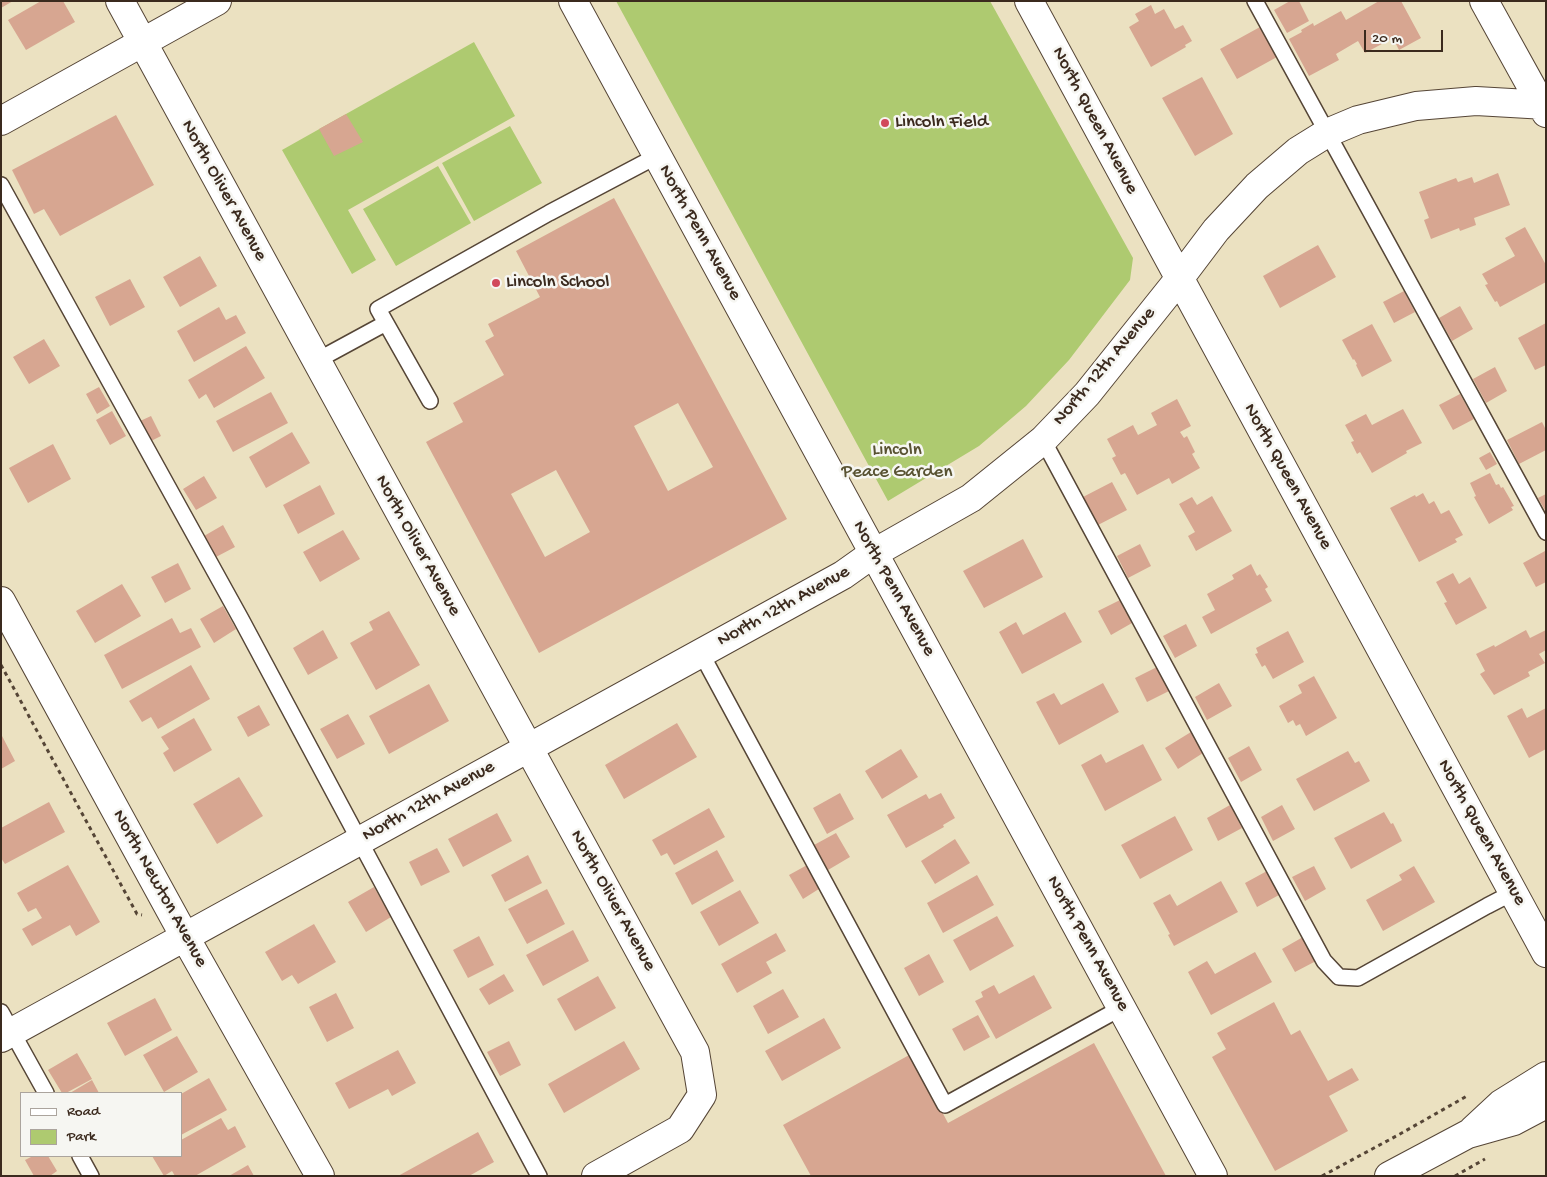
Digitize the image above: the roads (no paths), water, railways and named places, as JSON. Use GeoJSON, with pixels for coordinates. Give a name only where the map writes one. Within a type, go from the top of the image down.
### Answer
{"type":"FeatureCollection","features":[{"type":"Feature","properties":{"kind":"street","name":"North Oliver Avenue"},"geometry":{"type":"LineString","coordinates":[[120,1],[696,1052],[702,1095],[680,1129],[596,1176]]}},
{"type":"Feature","properties":{"kind":"street"},"geometry":{"type":"LineString","coordinates":[[1,121],[217,1]]}},
{"type":"Feature","properties":{"kind":"street","name":"North Penn Avenue"},"geometry":{"type":"LineString","coordinates":[[573,1],[1213,1176]]}},
{"type":"Feature","properties":{"kind":"street","name":"North Queen Avenue"},"geometry":{"type":"LineString","coordinates":[[1029,1],[1546,953]]}},
{"type":"Feature","properties":{"kind":"street"},"geometry":{"type":"LineString","coordinates":[[1484,1],[1544,108]]}},
{"type":"Feature","properties":{"kind":"street","name":"North 12th Avenue"},"geometry":{"type":"LineString","coordinates":[[5,1027],[185,937],[843,575],[874,553],[971,498],[1043,440],[1087,394],[1216,230],[1257,186],[1298,151],[1327,133],[1358,120],[1416,106],[1476,101],[1544,108]]}},
{"type":"Feature","properties":{"kind":"street","name":"North Newton Avenue"},"geometry":{"type":"LineString","coordinates":[[1,600],[185,937],[320,1176]]}},
{"type":"Feature","properties":{"kind":"street"},"geometry":{"type":"LineString","coordinates":[[1389,1176],[1420,1169],[1468,1134],[1501,1104],[1546,1076]]}},
{"type":"Feature","properties":{"kind":"street"},"geometry":{"type":"LineString","coordinates":[[1468,1134],[1514,1121],[1546,1104]]}},
{"type":"Feature","properties":{"kind":"lane"},"geometry":{"type":"LineString","coordinates":[[1254,1],[1546,532]]}},
{"type":"Feature","properties":{"kind":"lane"},"geometry":{"type":"LineString","coordinates":[[430,401],[378,309],[549,213],[657,156]]}},
{"type":"Feature","properties":{"kind":"lane"},"geometry":{"type":"LineString","coordinates":[[1,185],[236,611],[539,1176]]}},
{"type":"Feature","properties":{"kind":"lane"},"geometry":{"type":"LineString","coordinates":[[316,361],[386,323]]}},
{"type":"Feature","properties":{"kind":"lane"},"geometry":{"type":"LineString","coordinates":[[1043,440],[1324,962],[1339,977],[1358,978],[1514,892]]}},
{"type":"Feature","properties":{"kind":"lane"},"geometry":{"type":"LineString","coordinates":[[701,653],[945,1105],[1121,1008]]}},
{"type":"Feature","properties":{"kind":"lane"},"geometry":{"type":"LineString","coordinates":[[5,1027],[45,1092]]}},
{"type":"Feature","properties":{"kind":"lane"},"geometry":{"type":"LineString","coordinates":[[81,1157],[91,1176]]}},
{"type":"Feature","properties":{"kind":"place","name":"Lincoln Field"},"geometry":{"type":"Point","coordinates":[885,123]}},
{"type":"Feature","properties":{"kind":"place","name":"Lincoln School"},"geometry":{"type":"Point","coordinates":[496,283]}},
{"type":"Feature","properties":{"kind":"park label","name":"Lincoln Peace Garden"},"geometry":{"type":"Point","coordinates":[897,462]}}]}
